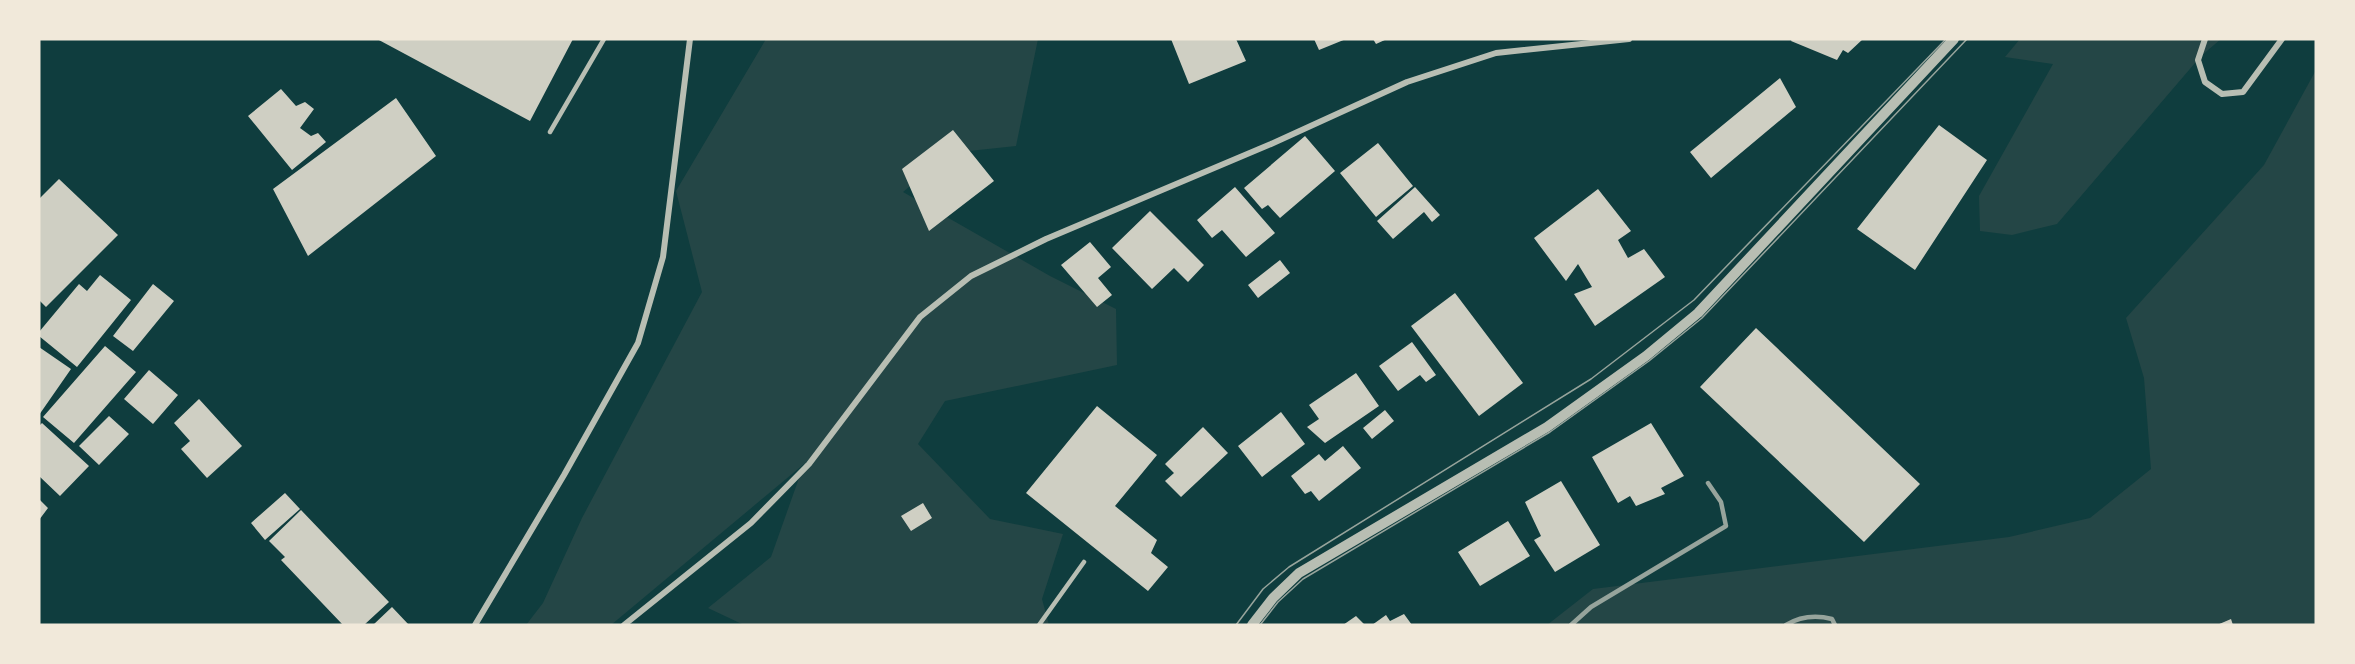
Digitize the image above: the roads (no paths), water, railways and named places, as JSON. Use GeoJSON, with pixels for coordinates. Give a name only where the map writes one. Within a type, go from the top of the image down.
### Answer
{"type":"FeatureCollection","features":[{"type":"Feature","properties":{"kind":"street"},"geometry":{"type":"LineString","coordinates":[[475,625],[638,344],[663,257],[690,39]]}},
{"type":"Feature","properties":{"kind":"street"},"geometry":{"type":"LineString","coordinates":[[624,625],[751,523],[809,464],[920,317],[971,276],[1046,238],[1271,144],[1407,82],[1496,53],[1629,39]]}},
{"type":"Feature","properties":{"kind":"street"},"geometry":{"type":"LineString","coordinates":[[1252,625],[1273,598],[1299,573],[1546,427],[1646,356],[1698,314],[1954,39]]}},
{"type":"Feature","properties":{"kind":"street"},"geometry":{"type":"LineString","coordinates":[[2205,39],[2199,60],[2205,82],[2222,94],[2243,92],[2282,39]]}},
{"type":"Feature","properties":{"kind":"lane"},"geometry":{"type":"LineString","coordinates":[[550,132],[604,39]]}},
{"type":"Feature","properties":{"kind":"lane"},"geometry":{"type":"LineString","coordinates":[[1039,625],[1084,562]]}},
{"type":"Feature","properties":{"kind":"tram line"},"geometry":{"type":"LineString","coordinates":[[1236,625],[1263,589],[1289,567],[1591,379],[1694,300],[1946,39]]}},
{"type":"Feature","properties":{"kind":"tram line"},"geometry":{"type":"LineString","coordinates":[[1260,625],[1278,602],[1303,579],[1550,432],[1649,361],[1702,318],[1967,39]]}},
{"type":"Feature","properties":{"kind":"railway"},"geometry":{"type":"LineString","coordinates":[[1571,625],[1591,607],[1726,526],[1721,502],[1708,483]]}},
{"type":"Feature","properties":{"kind":"railway"},"geometry":{"type":"LineString","coordinates":[[1786,625],[1803,618],[1814,617],[1832,619],[1835,625]]}}]}
